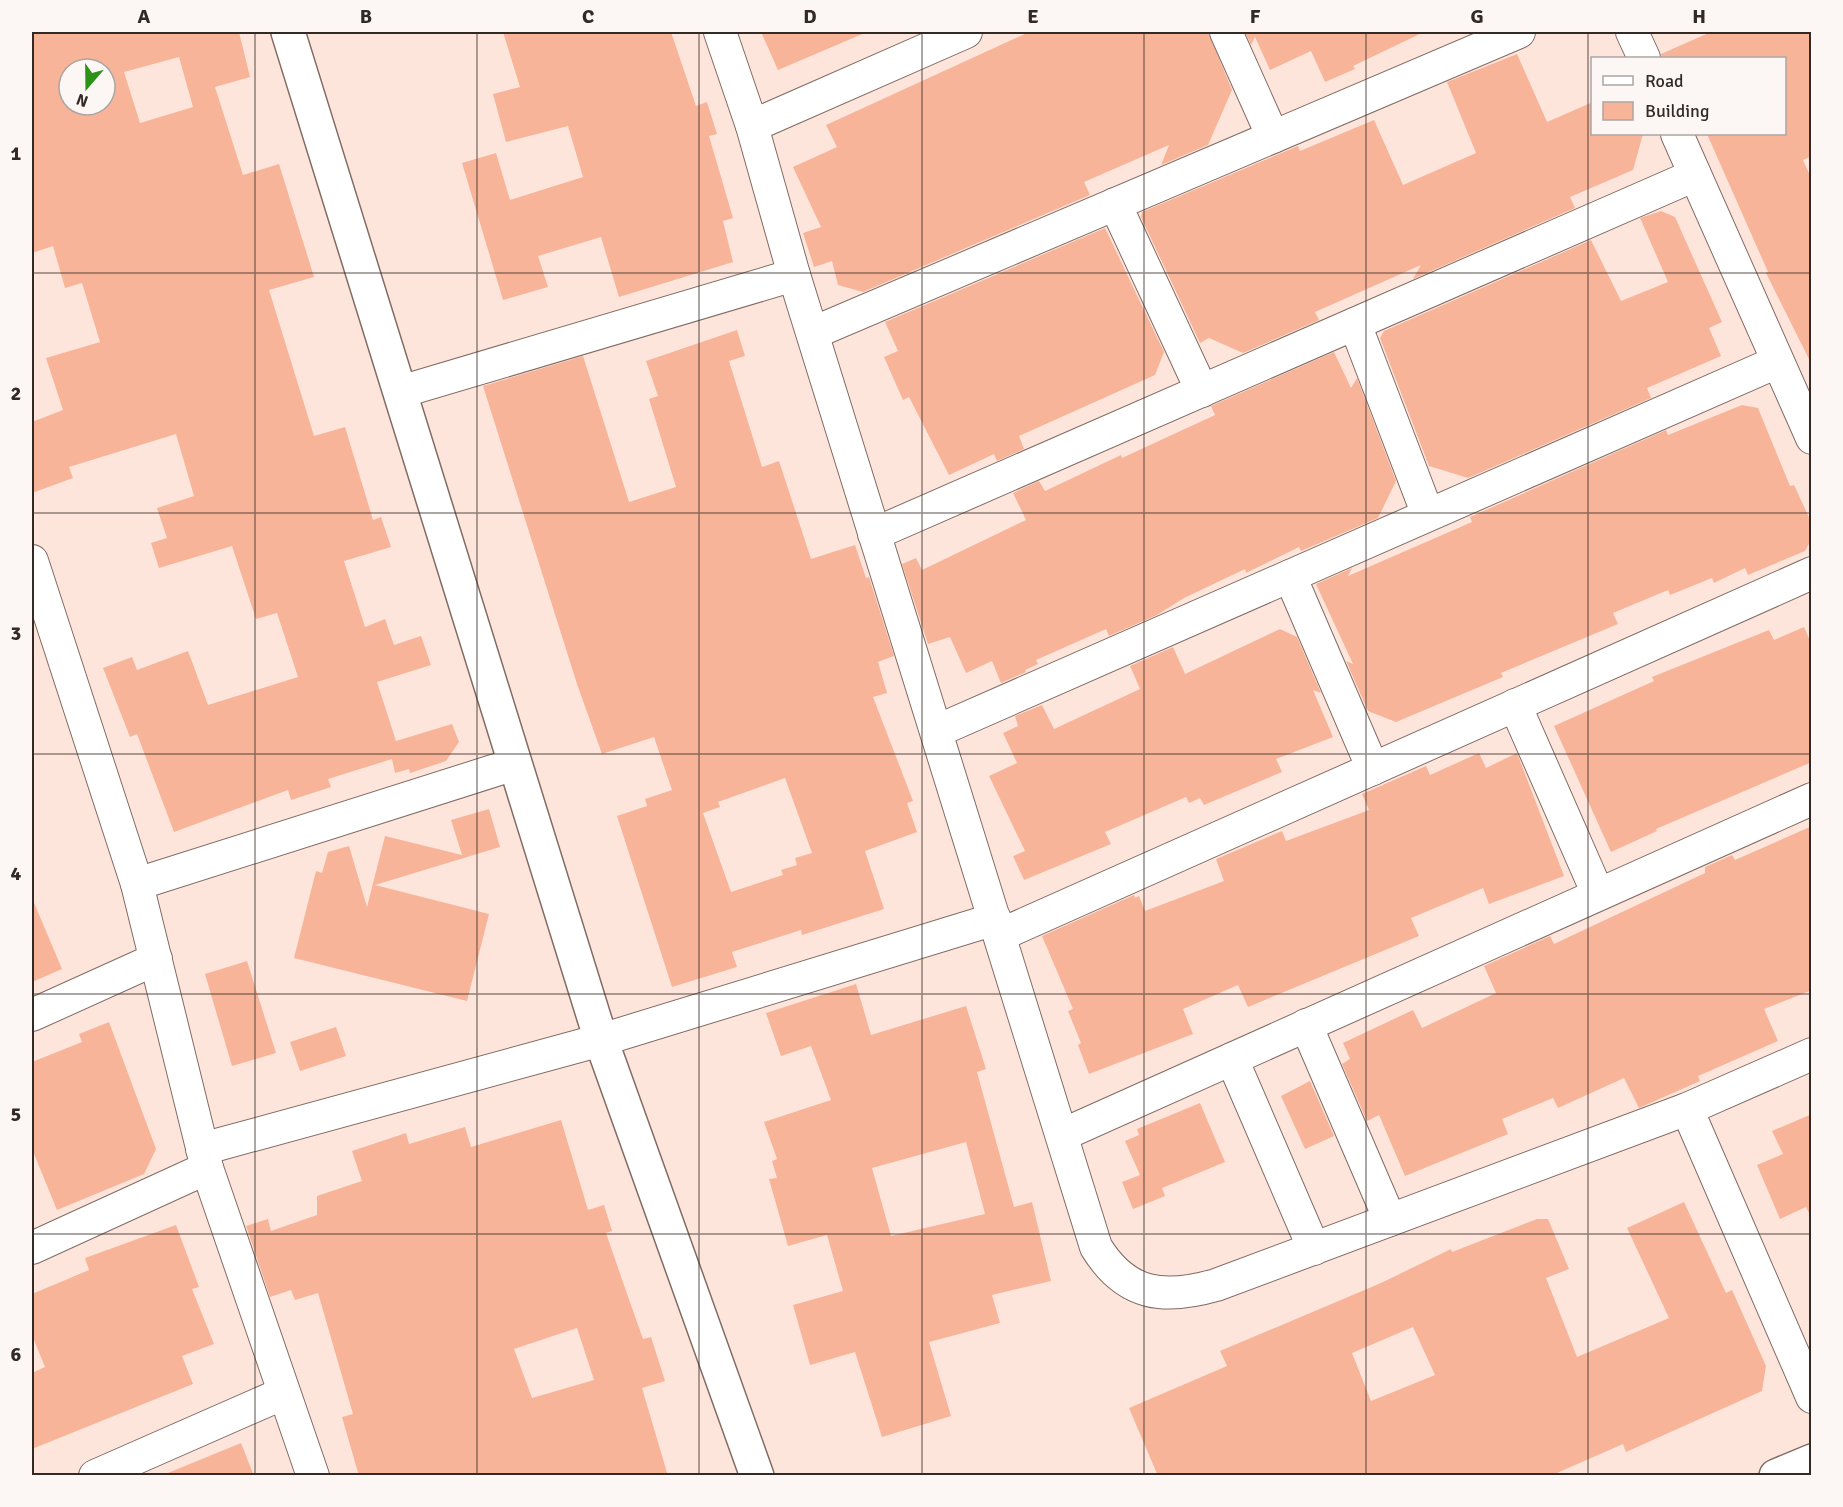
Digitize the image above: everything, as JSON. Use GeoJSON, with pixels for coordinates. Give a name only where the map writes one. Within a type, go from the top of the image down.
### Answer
{"type":"FeatureCollection","features":[{"type":"Feature","properties":{"kind":"street"},"geometry":{"type":"LineString","coordinates":[[288,32],[601,1040],[757,1476]]}},
{"type":"Feature","properties":{"kind":"street"},"geometry":{"type":"LineString","coordinates":[[720,32],[752,126],[794,274],[1096,1247],[1108,1267],[1129,1283],[1152,1292],[1176,1294],[1196,1291],[1314,1249],[1687,1108],[1812,1054]]}},
{"type":"Feature","properties":{"kind":"street"},"geometry":{"type":"LineString","coordinates":[[752,126],[966,32]]}},
{"type":"Feature","properties":{"kind":"street"},"geometry":{"type":"LineString","coordinates":[[1226,32],[1273,137]]}},
{"type":"Feature","properties":{"kind":"street"},"geometry":{"type":"LineString","coordinates":[[813,333],[1519,32]]}},
{"type":"Feature","properties":{"kind":"street"},"geometry":{"type":"LineString","coordinates":[[1632,32],[1644,57]]}},
{"type":"Feature","properties":{"kind":"street"},"geometry":{"type":"LineString","coordinates":[[1677,135],[1812,438]]}},
{"type":"Feature","properties":{"kind":"street"},"geometry":{"type":"LineString","coordinates":[[874,534],[1695,175]]}},
{"type":"Feature","properties":{"kind":"street"},"geometry":{"type":"LineString","coordinates":[[1115,204],[1202,391]]}},
{"type":"Feature","properties":{"kind":"street"},"geometry":{"type":"LineString","coordinates":[[400,392],[794,274]]}},
{"type":"Feature","properties":{"kind":"street"},"geometry":{"type":"LineString","coordinates":[[1355,324],[1428,515]]}},
{"type":"Feature","properties":{"kind":"street"},"geometry":{"type":"LineString","coordinates":[[937,731],[1778,362]]}},
{"type":"Feature","properties":{"kind":"street"},"geometry":{"type":"LineString","coordinates":[[32,561],[137,884],[204,1159],[313,1476]]}},
{"type":"Feature","properties":{"kind":"street"},"geometry":{"type":"LineString","coordinates":[[32,1248],[204,1159],[601,1040],[998,927],[1374,769],[1812,573]]}},
{"type":"Feature","properties":{"kind":"street"},"geometry":{"type":"LineString","coordinates":[[1290,576],[1374,769]]}},
{"type":"Feature","properties":{"kind":"street"},"geometry":{"type":"LineString","coordinates":[[1515,705],[1598,894]]}},
{"type":"Feature","properties":{"kind":"street"},"geometry":{"type":"LineString","coordinates":[[137,884],[515,764]]}},
{"type":"Feature","properties":{"kind":"street"},"geometry":{"type":"LineString","coordinates":[[1062,1135],[1812,799]]}},
{"type":"Feature","properties":{"kind":"street"},"geometry":{"type":"LineString","coordinates":[[32,1015],[156,960]]}},
{"type":"Feature","properties":{"kind":"street"},"geometry":{"type":"LineString","coordinates":[[1306,1025],[1390,1220]]}},
{"type":"Feature","properties":{"kind":"street"},"geometry":{"type":"LineString","coordinates":[[1232,1059],[1314,1249]]}},
{"type":"Feature","properties":{"kind":"street"},"geometry":{"type":"LineString","coordinates":[[1687,1108],[1812,1397]]}},
{"type":"Feature","properties":{"kind":"street"},"geometry":{"type":"LineString","coordinates":[[94,1476],[284,1393]]}},
{"type":"Feature","properties":{"kind":"street"},"geometry":{"type":"LineString","coordinates":[[1776,1476],[1812,1461]]}},
{"type":"Feature","properties":{"kind":"building"},"geometry":{"type":"Polygon","coordinates":[[[32,32],[239,32],[250,77],[215,87],[243,175],[279,164],[314,277],[269,290],[314,436],[345,427],[373,520],[381,517],[391,547],[344,561],[365,627],[385,619],[394,645],[421,636],[431,665],[377,682],[396,741],[452,724],[459,742],[446,761],[410,773],[409,769],[395,773],[392,759],[328,779],[331,787],[291,800],[288,790],[174,832],[137,734],[130,737],[103,668],[132,657],[137,670],[188,651],[208,705],[298,677],[277,613],[256,619],[232,546],[159,568],[151,543],[167,538],[157,508],[194,496],[176,434],[69,467],[73,478],[32,493],[32,422],[63,410],[46,358],[100,342],[82,283],[65,288],[53,246],[32,253],[32,32]],[[179,57],[124,72],[140,123],[193,107],[179,57]]]}},
{"type":"Feature","properties":{"kind":"building"},"geometry":{"type":"Polygon","coordinates":[[[503,32],[671,32],[696,106],[707,102],[717,134],[709,136],[733,218],[723,221],[733,262],[619,297],[601,237],[538,256],[548,287],[503,300],[462,163],[496,153],[510,200],[583,177],[568,126],[506,142],[493,94],[520,87],[503,32]]]}},
{"type":"Feature","properties":{"kind":"building"},"geometry":{"type":"Polygon","coordinates":[[[761,32],[867,32],[778,70],[761,32]]]}},
{"type":"Feature","properties":{"kind":"building"},"geometry":{"type":"Polygon","coordinates":[[[1029,32],[1208,32],[1232,90],[1208,145],[1161,165],[1169,145],[1084,182],[1090,195],[863,292],[838,285],[832,261],[814,267],[803,233],[821,227],[793,167],[837,147],[826,125],[1029,32]]]}},
{"type":"Feature","properties":{"kind":"building"},"geometry":{"type":"Polygon","coordinates":[[[1245,32],[1424,32],[1353,66],[1355,69],[1325,82],[1311,51],[1270,70],[1255,37],[1251,45],[1245,32]]]}},
{"type":"Feature","properties":{"kind":"building"},"geometry":{"type":"Polygon","coordinates":[[[1711,32],[1812,32],[1812,156],[1803,160],[1812,180],[1812,365],[1766,273],[1768,272],[1707,135],[1786,135],[1786,57],[1662,57],[1661,54],[1711,32]]]}},
{"type":"Feature","properties":{"kind":"building"},"geometry":{"type":"Polygon","coordinates":[[[1517,54],[1547,122],[1591,103],[1591,135],[1643,135],[1633,170],[1570,197],[1575,208],[1413,279],[1421,265],[1315,312],[1319,320],[1243,353],[1209,338],[1200,343],[1141,217],[1142,212],[1298,146],[1300,151],[1374,120],[1403,185],[1476,153],[1447,82],[1517,54]]]}},
{"type":"Feature","properties":{"kind":"building"},"geometry":{"type":"Polygon","coordinates":[[[1661,211],[1675,217],[1722,322],[1709,328],[1721,356],[1647,388],[1651,398],[1468,478],[1429,466],[1380,338],[1384,331],[1591,240],[1621,301],[1668,282],[1640,218],[1661,211]]]}},
{"type":"Feature","properties":{"kind":"building"},"geometry":{"type":"Polygon","coordinates":[[[1105,228],[1164,352],[1155,375],[1019,436],[1024,449],[997,461],[994,454],[949,475],[909,397],[903,400],[884,357],[898,351],[885,322],[1105,228]]]}},
{"type":"Feature","properties":{"kind":"building"},"geometry":{"type":"Polygon","coordinates":[[[737,330],[745,356],[729,361],[762,467],[779,461],[811,559],[855,545],[866,578],[869,577],[894,656],[878,662],[887,693],[873,697],[913,801],[907,803],[917,832],[865,851],[884,909],[802,935],[801,930],[732,952],[737,967],[672,987],[617,816],[647,806],[645,799],[672,790],[654,737],[602,754],[577,684],[483,386],[583,356],[629,502],[676,487],[649,399],[658,396],[646,361],[737,330]],[[785,778],[718,802],[720,807],[703,813],[731,892],[783,875],[781,870],[797,865],[795,858],[812,853],[785,778]]]}},
{"type":"Feature","properties":{"kind":"building"},"geometry":{"type":"Polygon","coordinates":[[[1334,352],[1351,388],[1357,378],[1396,481],[1378,518],[1301,551],[1299,547],[1246,573],[1245,569],[1184,598],[1157,615],[1109,636],[1106,629],[1036,660],[1038,664],[1025,670],[1026,672],[1001,683],[992,661],[966,673],[950,637],[928,644],[902,564],[916,558],[922,570],[1026,520],[1013,493],[1039,481],[1045,491],[1121,455],[1122,458],[1215,415],[1211,406],[1334,352]]]}},
{"type":"Feature","properties":{"kind":"building"},"geometry":{"type":"Polygon","coordinates":[[[1742,405],[1758,408],[1790,486],[1794,485],[1812,524],[1812,538],[1805,551],[1748,575],[1745,568],[1714,583],[1712,578],[1670,595],[1668,590],[1613,613],[1618,624],[1501,673],[1503,677],[1396,722],[1368,711],[1346,661],[1353,664],[1316,584],[1352,568],[1348,576],[1472,522],[1470,517],[1666,430],[1668,435],[1742,405]]]}},
{"type":"Feature","properties":{"kind":"building"},"geometry":{"type":"Polygon","coordinates":[[[1804,627],[1812,645],[1812,762],[1656,829],[1657,831],[1611,852],[1554,726],[1654,681],[1652,677],[1769,630],[1774,640],[1804,627]]]}},
{"type":"Feature","properties":{"kind":"building"},"geometry":{"type":"Polygon","coordinates":[[[1280,629],[1297,637],[1321,693],[1313,690],[1333,737],[1276,759],[1282,772],[1204,805],[1200,798],[1189,803],[1186,797],[1105,832],[1111,844],[1024,880],[1013,856],[1025,851],[989,776],[1017,763],[1003,733],[1018,726],[1015,716],[1042,705],[1054,729],[1140,689],[1130,666],[1173,647],[1185,674],[1280,629]]]}},
{"type":"Feature","properties":{"kind":"building"},"geometry":{"type":"Polygon","coordinates":[[[1479,753],[1486,768],[1517,753],[1564,876],[1489,904],[1483,888],[1411,918],[1419,936],[1248,1007],[1238,985],[1183,1009],[1193,1034],[1089,1074],[1078,1045],[1081,1043],[1068,1011],[1073,1009],[1042,936],[1134,895],[1135,898],[1139,896],[1145,911],[1224,881],[1216,859],[1282,831],[1286,841],[1369,810],[1362,794],[1426,766],[1430,775],[1479,753]]]}},
{"type":"Feature","properties":{"kind":"building"},"geometry":{"type":"Polygon","coordinates":[[[489,809],[500,847],[375,885],[489,914],[467,1001],[294,958],[316,871],[322,873],[328,852],[349,846],[367,907],[385,836],[462,855],[451,820],[489,809]]]}},
{"type":"Feature","properties":{"kind":"building"},"geometry":{"type":"Polygon","coordinates":[[[1812,826],[1812,990],[1764,1009],[1778,1041],[1698,1076],[1700,1081],[1639,1108],[1624,1078],[1558,1108],[1553,1098],[1502,1119],[1508,1134],[1405,1176],[1379,1115],[1367,1121],[1342,1064],[1350,1059],[1343,1043],[1413,1010],[1422,1028],[1496,993],[1484,966],[1550,936],[1554,944],[1705,873],[1705,867],[1732,855],[1735,860],[1812,826]]]}},
{"type":"Feature","properties":{"kind":"building"},"geometry":{"type":"Polygon","coordinates":[[[32,898],[62,969],[32,982],[32,898]]]}},
{"type":"Feature","properties":{"kind":"building"},"geometry":{"type":"Polygon","coordinates":[[[247,961],[276,1053],[232,1066],[205,974],[247,961]]]}},
{"type":"Feature","properties":{"kind":"building"},"geometry":{"type":"Polygon","coordinates":[[[856,984],[871,1035],[966,1006],[986,1069],[977,1072],[1014,1207],[1032,1202],[1051,1281],[992,1295],[1000,1323],[929,1342],[951,1416],[882,1437],[855,1352],[810,1365],[793,1305],[843,1291],[827,1235],[788,1246],[769,1179],[777,1178],[772,1161],[777,1159],[764,1122],[831,1100],[811,1046],[781,1056],[766,1013],[856,984]],[[966,1142],[872,1168],[891,1236],[985,1214],[966,1142]]]}},
{"type":"Feature","properties":{"kind":"building"},"geometry":{"type":"Polygon","coordinates":[[[109,1022],[156,1149],[144,1174],[57,1210],[32,1149],[32,1062],[82,1042],[79,1034],[109,1022]]]}},
{"type":"Feature","properties":{"kind":"building"},"geometry":{"type":"Polygon","coordinates":[[[336,1027],[346,1056],[300,1071],[290,1042],[336,1027]]]}},
{"type":"Feature","properties":{"kind":"building"},"geometry":{"type":"Polygon","coordinates":[[[1310,1081],[1334,1136],[1305,1149],[1281,1096],[1310,1081]]]}},
{"type":"Feature","properties":{"kind":"building"},"geometry":{"type":"Polygon","coordinates":[[[1200,1103],[1225,1162],[1162,1188],[1165,1196],[1133,1209],[1122,1182],[1140,1175],[1125,1141],[1139,1135],[1137,1129],[1200,1103]]]}},
{"type":"Feature","properties":{"kind":"building"},"geometry":{"type":"Polygon","coordinates":[[[1812,1114],[1812,1219],[1806,1207],[1780,1219],[1757,1165],[1783,1154],[1772,1131],[1812,1114]]]}},
{"type":"Feature","properties":{"kind":"building"},"geometry":{"type":"Polygon","coordinates":[[[561,1120],[588,1210],[604,1205],[612,1231],[606,1233],[626,1291],[643,1339],[651,1337],[665,1381],[642,1388],[668,1476],[359,1476],[342,1417],[353,1414],[318,1293],[295,1300],[291,1290],[270,1297],[246,1226],[268,1219],[271,1231],[317,1215],[317,1196],[362,1181],[352,1151],[406,1133],[409,1144],[465,1127],[471,1147],[561,1120]],[[577,1328],[514,1349],[532,1398],[594,1380],[577,1328]]]}},
{"type":"Feature","properties":{"kind":"building"},"geometry":{"type":"Polygon","coordinates":[[[1684,1202],[1726,1293],[1732,1290],[1766,1366],[1762,1391],[1626,1452],[1623,1444],[1550,1476],[1158,1476],[1129,1408],[1227,1366],[1220,1351],[1381,1283],[1451,1249],[1452,1252],[1537,1219],[1548,1219],[1569,1269],[1546,1278],[1577,1357],[1669,1318],[1627,1228],[1684,1202]],[[1413,1327],[1352,1353],[1371,1401],[1435,1375],[1413,1327]]]}},
{"type":"Feature","properties":{"kind":"building"},"geometry":{"type":"Polygon","coordinates":[[[176,1225],[199,1287],[192,1289],[214,1344],[182,1356],[193,1384],[32,1449],[32,1373],[45,1367],[32,1335],[32,1294],[89,1270],[85,1258],[176,1225]]]}},
{"type":"Feature","properties":{"kind":"building"},"geometry":{"type":"Polygon","coordinates":[[[241,1443],[254,1476],[163,1475],[241,1443]]]}}]}
